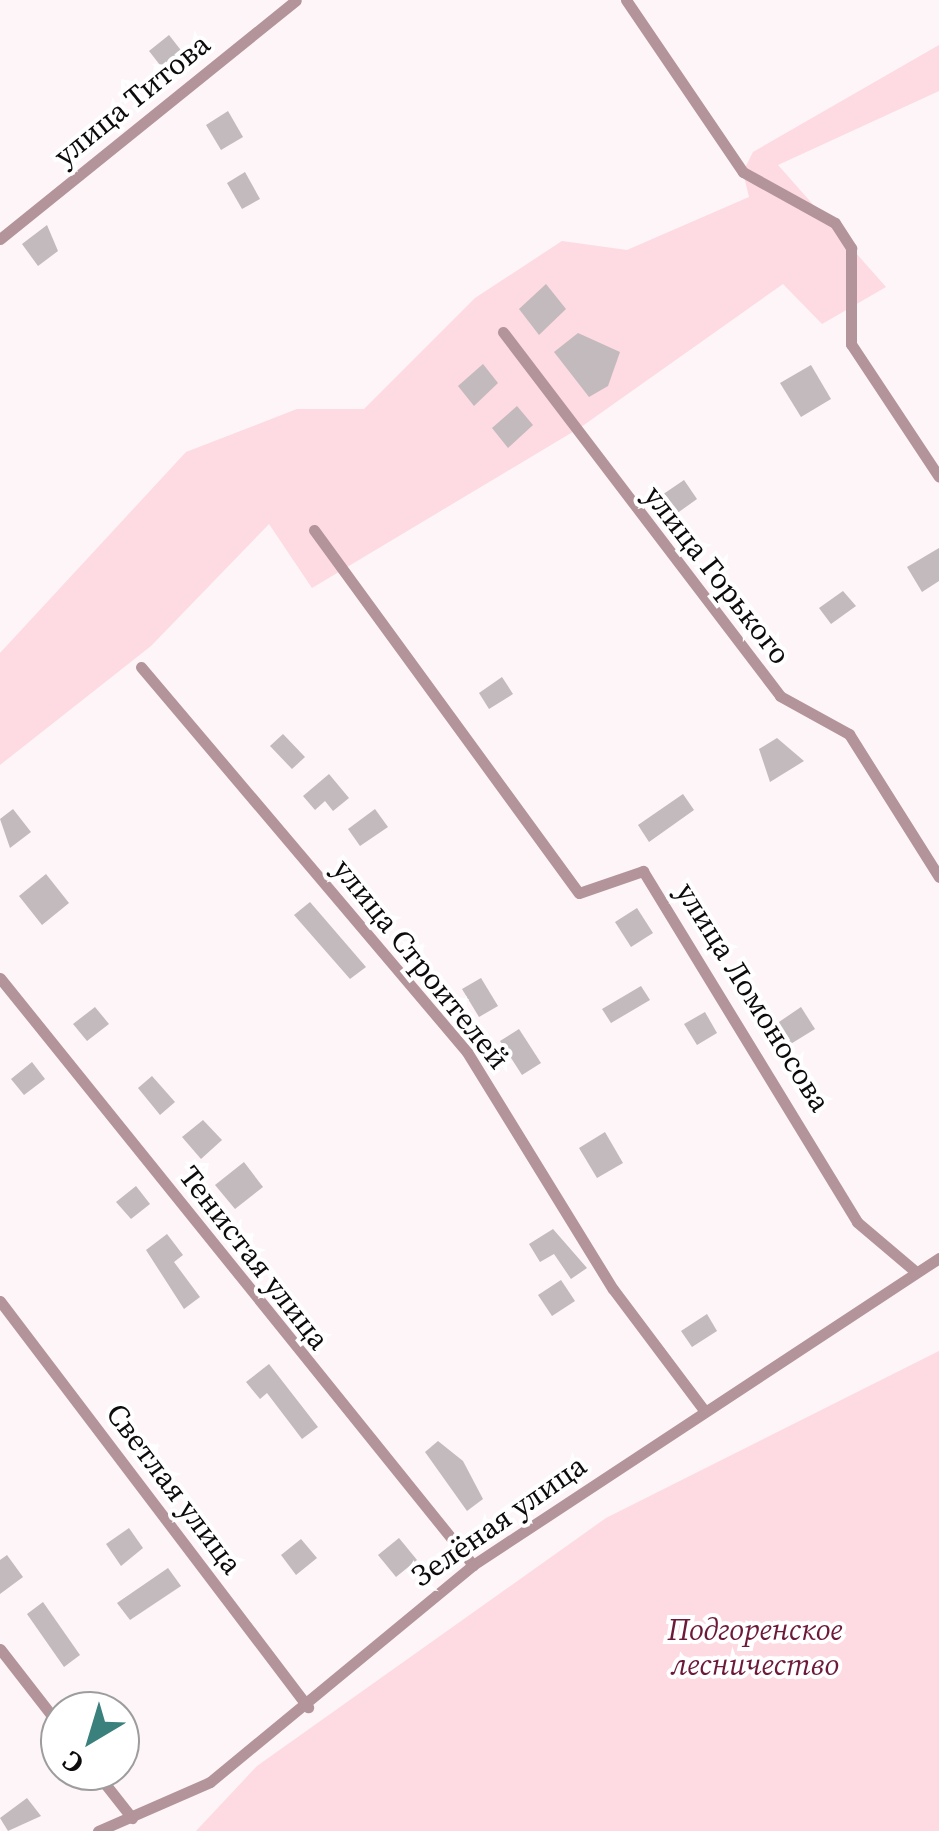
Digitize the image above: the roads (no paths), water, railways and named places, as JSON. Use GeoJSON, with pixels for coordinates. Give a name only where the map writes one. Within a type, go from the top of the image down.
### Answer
{"type":"FeatureCollection","features":[{"type":"Feature","properties":{"kind":"street","name":"улица Титова"},"geometry":{"type":"LineString","coordinates":[[0,240],[296,0]]}},
{"type":"Feature","properties":{"kind":"street"},"geometry":{"type":"LineString","coordinates":[[626,0],[743,172],[835,223],[850,248],[851,344],[939,478]]}},
{"type":"Feature","properties":{"kind":"street","name":"улица Горького"},"geometry":{"type":"LineString","coordinates":[[503,332],[780,696],[849,734],[939,877]]}},
{"type":"Feature","properties":{"kind":"street","name":"улица Ломоносова"},"geometry":{"type":"LineString","coordinates":[[314,530],[579,893],[643,870],[856,1222],[916,1272]]}},
{"type":"Feature","properties":{"kind":"street","name":"улица Строителей"},"geometry":{"type":"LineString","coordinates":[[141,667],[466,1052],[613,1289],[704,1410]]}},
{"type":"Feature","properties":{"kind":"street","name":"Тенистая улица"},"geometry":{"type":"LineString","coordinates":[[0,978],[473,1564]]}},
{"type":"Feature","properties":{"kind":"street","name":"Зелёная улица"},"geometry":{"type":"LineString","coordinates":[[98,1831],[210,1782],[308,1708],[473,1564],[939,1258]]}},
{"type":"Feature","properties":{"kind":"street","name":"Светлая улица"},"geometry":{"type":"LineString","coordinates":[[0,1301],[308,1708]]}},
{"type":"Feature","properties":{"kind":"street"},"geometry":{"type":"LineString","coordinates":[[0,1649],[40,1700]]}},
{"type":"Feature","properties":{"kind":"street"},"geometry":{"type":"LineString","coordinates":[[111,1791],[132,1818]]}},
{"type":"Feature","properties":{"kind":"park label","name":"Подгоренское лесничество"},"geometry":{"type":"Point","coordinates":[755,1647]}}]}
